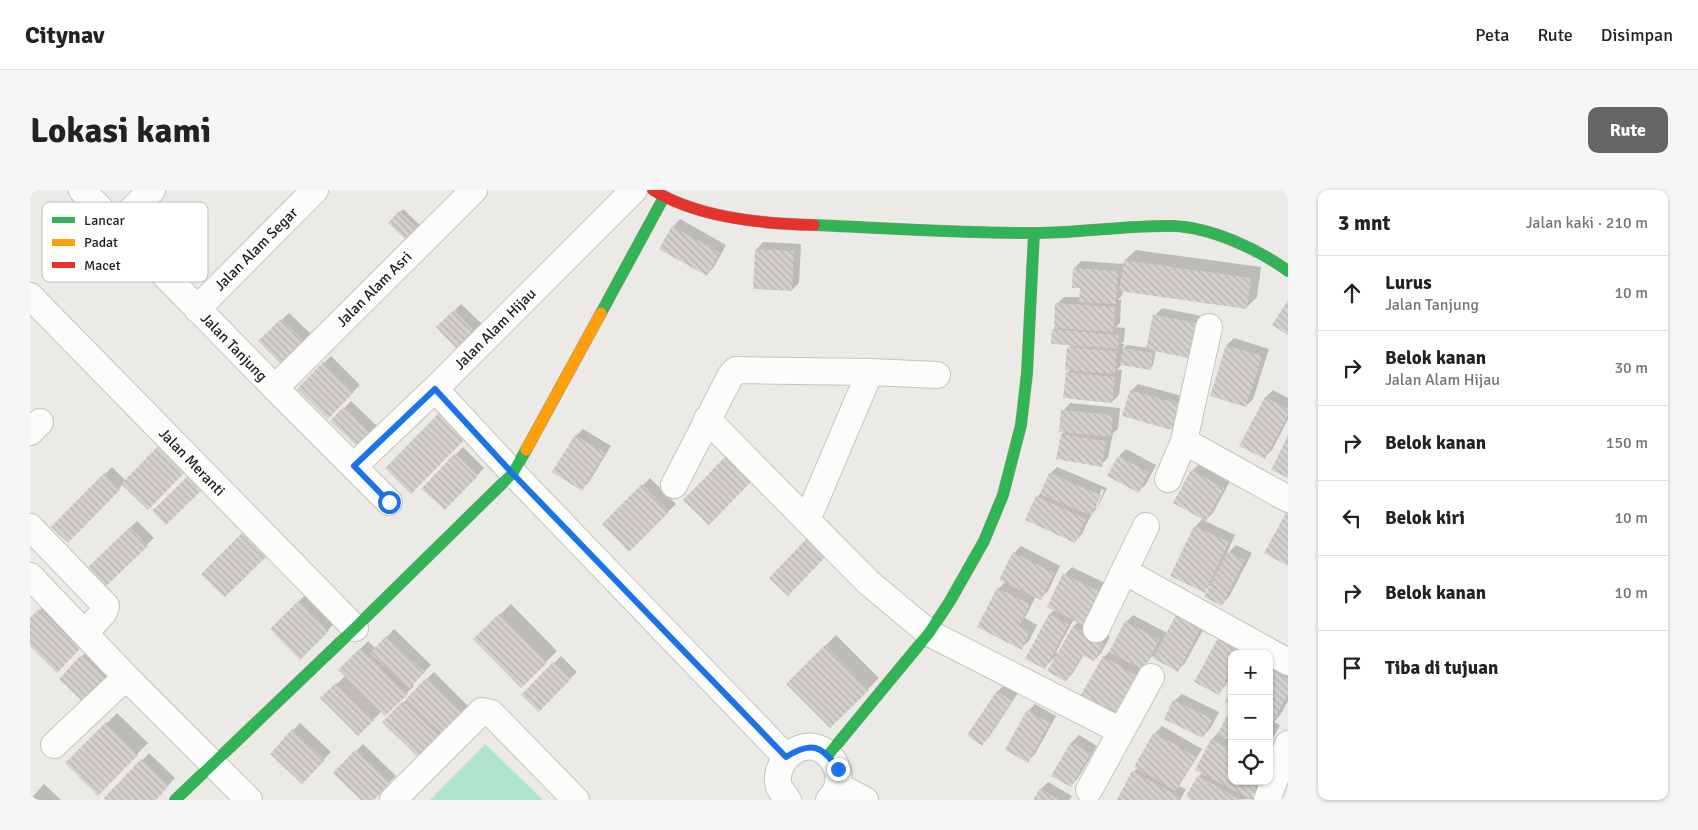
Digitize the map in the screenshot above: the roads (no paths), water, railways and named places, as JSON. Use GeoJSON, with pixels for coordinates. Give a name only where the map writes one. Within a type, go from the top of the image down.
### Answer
{"type":"FeatureCollection","features":[{"type":"Feature","properties":{"kind":"street","name":"Jalan Tanjung"},"geometry":{"type":"LineString","coordinates":[[82,190],[94,202]]}},
{"type":"Feature","properties":{"kind":"street"},"geometry":{"type":"LineString","coordinates":[[140,202],[152,190]]}},
{"type":"Feature","properties":{"kind":"street","name":"Jalan Alam Segar"},"geometry":{"type":"LineString","coordinates":[[197,309],[315,190]]}},
{"type":"Feature","properties":{"kind":"street","name":"Jalan Alam Asri"},"geometry":{"type":"LineString","coordinates":[[275,388],[474,190]]}},
{"type":"Feature","properties":{"kind":"street","name":"Jalan Alam Hijau"},"geometry":{"type":"LineString","coordinates":[[354,466],[435,389],[634,190]]}},
{"type":"Feature","properties":{"kind":"street"},"geometry":{"type":"LineString","coordinates":[[653,190],[686,206],[775,224],[1034,233],[1174,226],[1199,230],[1230,240],[1277,263],[1288,271]]}},
{"type":"Feature","properties":{"kind":"street"},"geometry":{"type":"LineString","coordinates":[[175,800],[513,474],[664,197]]}},
{"type":"Feature","properties":{"kind":"street"},"geometry":{"type":"LineString","coordinates":[[829,754],[929,633],[955,594],[984,541],[1003,495],[1021,425],[1027,373],[1034,233]]}},
{"type":"Feature","properties":{"kind":"street","name":"Jalan Tanjung"},"geometry":{"type":"LineString","coordinates":[[171,282],[389,502]]}},
{"type":"Feature","properties":{"kind":"street","name":"Jalan Meranti"},"geometry":{"type":"LineString","coordinates":[[30,296],[354,628]]}},
{"type":"Feature","properties":{"kind":"street"},"geometry":{"type":"LineString","coordinates":[[1168,479],[1184,441],[1208,327]]}},
{"type":"Feature","properties":{"kind":"street"},"geometry":{"type":"LineString","coordinates":[[674,485],[707,419],[731,375],[736,370],[937,375]]}},
{"type":"Feature","properties":{"kind":"street"},"geometry":{"type":"LineString","coordinates":[[807,520],[870,372]]}},
{"type":"Feature","properties":{"kind":"street"},"geometry":{"type":"LineString","coordinates":[[435,389],[513,474],[786,757]]}},
{"type":"Feature","properties":{"kind":"street"},"geometry":{"type":"LineString","coordinates":[[707,419],[868,582],[929,633],[1121,731]]}},
{"type":"Feature","properties":{"kind":"street"},"geometry":{"type":"LineString","coordinates":[[1184,441],[1288,499]]}},
{"type":"Feature","properties":{"kind":"street"},"geometry":{"type":"LineString","coordinates":[[1096,629],[1146,526]]}},
{"type":"Feature","properties":{"kind":"street"},"geometry":{"type":"LineString","coordinates":[[30,527],[106,606],[104,612],[85,633]]}},
{"type":"Feature","properties":{"kind":"street"},"geometry":{"type":"LineString","coordinates":[[1124,571],[1288,662]]}},
{"type":"Feature","properties":{"kind":"street"},"geometry":{"type":"LineString","coordinates":[[33,586],[85,633],[126,677],[249,800]]}},
{"type":"Feature","properties":{"kind":"street"},"geometry":{"type":"LineString","coordinates":[[54,745],[126,677]]}},
{"type":"Feature","properties":{"kind":"street"},"geometry":{"type":"LineString","coordinates":[[1089,790],[1151,677]]}},
{"type":"Feature","properties":{"kind":"street"},"geometry":{"type":"LineString","coordinates":[[393,800],[482,711],[491,713],[576,800]]}},
{"type":"Feature","properties":{"kind":"street"},"geometry":{"type":"LineString","coordinates":[[1266,800],[1288,744]]}},
{"type":"Feature","properties":{"kind":"street"},"geometry":{"type":"LineString","coordinates":[[778,796],[779,771],[786,757],[799,748],[815,748],[829,754],[838,769],[833,793],[865,800]]}}]}
